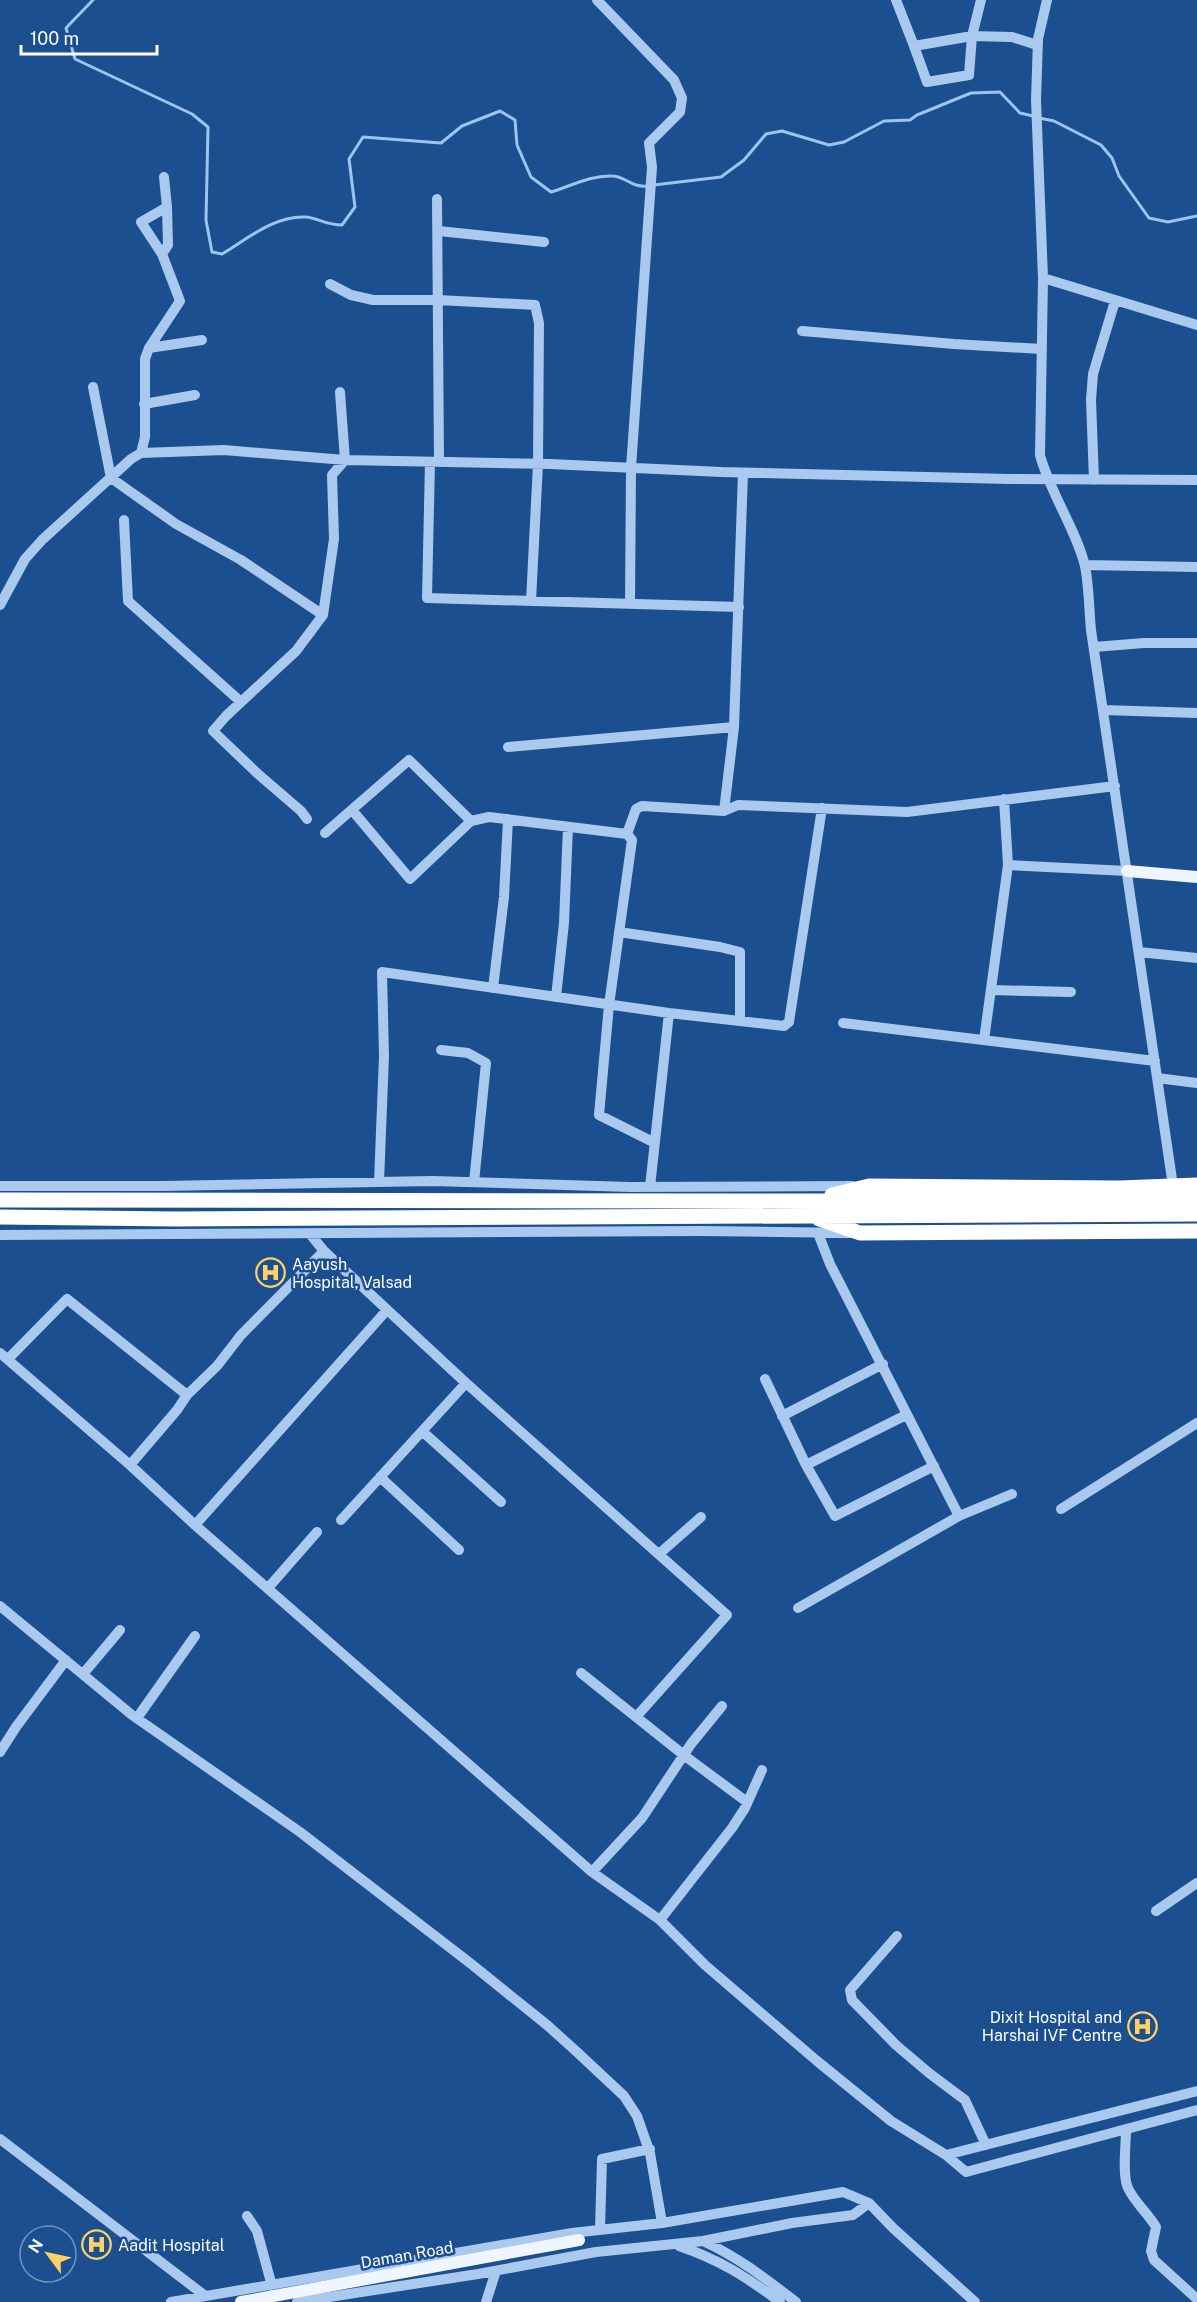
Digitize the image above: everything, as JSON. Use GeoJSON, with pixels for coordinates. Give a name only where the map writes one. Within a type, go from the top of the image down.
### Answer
{"type":"FeatureCollection","features":[{"type":"Feature","properties":{"kind":"highway"},"geometry":{"type":"LineString","coordinates":[[806,1208],[869,1186],[1120,1188],[1197,1185]]}},
{"type":"Feature","properties":{"kind":"highway"},"geometry":{"type":"LineString","coordinates":[[0,1217],[176,1219],[1197,1199]]}},
{"type":"Feature","properties":{"kind":"highway"},"geometry":{"type":"LineString","coordinates":[[0,1200],[493,1202],[806,1208],[1032,1216],[1197,1214]]}},
{"type":"Feature","properties":{"kind":"highway"},"geometry":{"type":"LineString","coordinates":[[806,1208],[860,1233],[1197,1231]]}},
{"type":"Feature","properties":{"kind":"main road"},"geometry":{"type":"LineString","coordinates":[[1127,871],[1197,877]]}},
{"type":"Feature","properties":{"kind":"main road","name":"Daman Road"},"geometry":{"type":"LineString","coordinates":[[241,2302],[579,2240]]}},
{"type":"Feature","properties":{"kind":"street"},"geometry":{"type":"LineString","coordinates":[[597,0],[674,80],[682,98],[680,112],[649,143],[652,166],[651,195],[631,468],[630,604]]}},
{"type":"Feature","properties":{"kind":"street"},"geometry":{"type":"LineString","coordinates":[[896,0],[927,82],[969,75],[972,36],[981,0]]}},
{"type":"Feature","properties":{"kind":"street"},"geometry":{"type":"LineString","coordinates":[[1047,0],[1037,45],[1036,100],[1043,278],[1040,455],[1047,480],[1060,503],[1085,566],[1094,647],[1173,1186]]}},
{"type":"Feature","properties":{"kind":"street"},"geometry":{"type":"LineString","coordinates":[[914,46],[972,36],[1012,36],[1037,45]]}},
{"type":"Feature","properties":{"kind":"street"},"geometry":{"type":"LineString","coordinates":[[162,254],[168,245],[164,177]]}},
{"type":"Feature","properties":{"kind":"street"},"geometry":{"type":"LineString","coordinates":[[437,198],[438,300],[428,598],[738,607]]}},
{"type":"Feature","properties":{"kind":"street"},"geometry":{"type":"LineString","coordinates":[[141,453],[145,437],[143,373],[145,359],[149,348],[180,301],[162,254],[141,222],[166,207]]}},
{"type":"Feature","properties":{"kind":"street"},"geometry":{"type":"LineString","coordinates":[[439,231],[544,242]]}},
{"type":"Feature","properties":{"kind":"street"},"geometry":{"type":"LineString","coordinates":[[1043,278],[1197,325]]}},
{"type":"Feature","properties":{"kind":"street"},"geometry":{"type":"LineString","coordinates":[[330,284],[351,295],[373,300],[438,300],[535,305],[539,323],[538,464],[531,601]]}},
{"type":"Feature","properties":{"kind":"street"},"geometry":{"type":"LineString","coordinates":[[1094,480],[1091,400],[1093,374],[1115,301]]}},
{"type":"Feature","properties":{"kind":"street"},"geometry":{"type":"LineString","coordinates":[[802,331],[1042,349]]}},
{"type":"Feature","properties":{"kind":"street"},"geometry":{"type":"LineString","coordinates":[[149,348],[202,340]]}},
{"type":"Feature","properties":{"kind":"street"},"geometry":{"type":"LineString","coordinates":[[93,387],[111,478],[176,524],[241,560],[323,615]]}},
{"type":"Feature","properties":{"kind":"street"},"geometry":{"type":"LineString","coordinates":[[307,819],[213,731],[296,651],[323,615],[334,539],[332,475],[345,460],[340,392]]}},
{"type":"Feature","properties":{"kind":"street"},"geometry":{"type":"LineString","coordinates":[[144,404],[195,395]]}},
{"type":"Feature","properties":{"kind":"street"},"geometry":{"type":"LineString","coordinates":[[0,605],[26,559],[42,540],[131,459],[141,453],[224,450],[345,460],[538,464],[743,473],[1047,480],[1197,480]]}},
{"type":"Feature","properties":{"kind":"street"},"geometry":{"type":"LineString","coordinates":[[724,811],[734,727],[743,473]]}},
{"type":"Feature","properties":{"kind":"street"},"geometry":{"type":"LineString","coordinates":[[124,520],[128,601],[241,702]]}},
{"type":"Feature","properties":{"kind":"street"},"geometry":{"type":"LineString","coordinates":[[1085,566],[1197,567]]}},
{"type":"Feature","properties":{"kind":"street"},"geometry":{"type":"LineString","coordinates":[[1094,647],[1197,643]]}},
{"type":"Feature","properties":{"kind":"street"},"geometry":{"type":"LineString","coordinates":[[1103,710],[1197,713]]}},
{"type":"Feature","properties":{"kind":"street"},"geometry":{"type":"LineString","coordinates":[[508,747],[734,727]]}},
{"type":"Feature","properties":{"kind":"street"},"geometry":{"type":"LineString","coordinates":[[325,833],[409,760],[471,821]]}},
{"type":"Feature","properties":{"kind":"street"},"geometry":{"type":"LineString","coordinates":[[627,834],[636,809],[642,806],[724,811],[738,805],[907,812],[1114,786]]}},
{"type":"Feature","properties":{"kind":"street"},"geometry":{"type":"LineString","coordinates":[[984,1040],[1008,865],[1004,799]]}},
{"type":"Feature","properties":{"kind":"street"},"geometry":{"type":"LineString","coordinates":[[379,1182],[384,1056],[382,972],[609,1005],[784,1026],[789,1022],[822,808]]}},
{"type":"Feature","properties":{"kind":"street"},"geometry":{"type":"LineString","coordinates":[[352,810],[410,879],[471,821],[489,817],[627,834],[632,840],[609,1005],[599,1115],[655,1143]]}},
{"type":"Feature","properties":{"kind":"street"},"geometry":{"type":"LineString","coordinates":[[493,988],[504,897],[508,819]]}},
{"type":"Feature","properties":{"kind":"street"},"geometry":{"type":"LineString","coordinates":[[556,997],[564,923],[568,827]]}},
{"type":"Feature","properties":{"kind":"street"},"geometry":{"type":"LineString","coordinates":[[1008,865],[1127,871]]}},
{"type":"Feature","properties":{"kind":"street"},"geometry":{"type":"LineString","coordinates":[[620,932],[740,952],[740,1022]]}},
{"type":"Feature","properties":{"kind":"street"},"geometry":{"type":"LineString","coordinates":[[1139,952],[1197,958]]}},
{"type":"Feature","properties":{"kind":"street"},"geometry":{"type":"LineString","coordinates":[[991,990],[1071,992]]}},
{"type":"Feature","properties":{"kind":"street"},"geometry":{"type":"LineString","coordinates":[[650,1187],[669,1013]]}},
{"type":"Feature","properties":{"kind":"street"},"geometry":{"type":"LineString","coordinates":[[843,1023],[1155,1061]]}},
{"type":"Feature","properties":{"kind":"street"},"geometry":{"type":"LineString","coordinates":[[441,1050],[468,1053],[486,1063],[474,1182]]}},
{"type":"Feature","properties":{"kind":"street"},"geometry":{"type":"LineString","coordinates":[[1157,1078],[1197,1083]]}},
{"type":"Feature","properties":{"kind":"street"},"geometry":{"type":"LineString","coordinates":[[0,1186],[379,1182],[650,1187],[869,1186]]}},
{"type":"Feature","properties":{"kind":"street"},"geometry":{"type":"LineString","coordinates":[[493,1202],[494,1183]]}},
{"type":"Feature","properties":{"kind":"street"},"geometry":{"type":"LineString","coordinates":[[0,1234],[700,1231],[860,1233]]}},
{"type":"Feature","properties":{"kind":"street"},"geometry":{"type":"LineString","coordinates":[[818,1233],[830,1264],[959,1516]]}},
{"type":"Feature","properties":{"kind":"street"},"geometry":{"type":"LineString","coordinates":[[310,1234],[324,1251],[466,1383],[727,1615],[636,1717]]}},
{"type":"Feature","properties":{"kind":"street"},"geometry":{"type":"LineString","coordinates":[[130,1465],[187,1395],[217,1366],[241,1335],[324,1251]]}},
{"type":"Feature","properties":{"kind":"street"},"geometry":{"type":"LineString","coordinates":[[187,1395],[67,1299],[4,1356],[592,1872],[660,1920],[705,1965],[891,2121],[946,2155],[966,2172],[1197,2110]]}},
{"type":"Feature","properties":{"kind":"street"},"geometry":{"type":"LineString","coordinates":[[195,1525],[387,1310]]}},
{"type":"Feature","properties":{"kind":"street"},"geometry":{"type":"LineString","coordinates":[[782,1416],[883,1364]]}},
{"type":"Feature","properties":{"kind":"street"},"geometry":{"type":"LineString","coordinates":[[765,1379],[806,1465],[835,1516],[934,1466]]}},
{"type":"Feature","properties":{"kind":"street"},"geometry":{"type":"LineString","coordinates":[[341,1520],[466,1383]]}},
{"type":"Feature","properties":{"kind":"street"},"geometry":{"type":"LineString","coordinates":[[806,1465],[906,1415]]}},
{"type":"Feature","properties":{"kind":"street"},"geometry":{"type":"LineString","coordinates":[[1061,1509],[1197,1423]]}},
{"type":"Feature","properties":{"kind":"street"},"geometry":{"type":"LineString","coordinates":[[423,1432],[501,1502]]}},
{"type":"Feature","properties":{"kind":"street"},"geometry":{"type":"LineString","coordinates":[[380,1477],[459,1550]]}},
{"type":"Feature","properties":{"kind":"street"},"geometry":{"type":"LineString","coordinates":[[798,1608],[959,1516],[1012,1494]]}},
{"type":"Feature","properties":{"kind":"street"},"geometry":{"type":"LineString","coordinates":[[659,1554],[701,1517]]}},
{"type":"Feature","properties":{"kind":"street"},"geometry":{"type":"LineString","coordinates":[[268,1588],[317,1532]]}},
{"type":"Feature","properties":{"kind":"street"},"geometry":{"type":"LineString","coordinates":[[0,1606],[137,1719],[300,1832],[470,1963],[577,2052],[630,2104],[643,2127],[650,2149],[662,2223]]}},
{"type":"Feature","properties":{"kind":"street"},"geometry":{"type":"LineString","coordinates":[[83,1674],[120,1630]]}},
{"type":"Feature","properties":{"kind":"street"},"geometry":{"type":"LineString","coordinates":[[137,1719],[195,1636]]}},
{"type":"Feature","properties":{"kind":"street"},"geometry":{"type":"LineString","coordinates":[[0,1752],[66,1660]]}},
{"type":"Feature","properties":{"kind":"street"},"geometry":{"type":"LineString","coordinates":[[581,1673],[747,1802]]}},
{"type":"Feature","properties":{"kind":"street"},"geometry":{"type":"LineString","coordinates":[[592,1872],[642,1818],[691,1744],[722,1706]]}},
{"type":"Feature","properties":{"kind":"street"},"geometry":{"type":"LineString","coordinates":[[660,1920],[732,1828],[745,1808],[762,1770]]}},
{"type":"Feature","properties":{"kind":"street"},"geometry":{"type":"LineString","coordinates":[[1156,1911],[1197,1883]]}},
{"type":"Feature","properties":{"kind":"street"},"geometry":{"type":"LineString","coordinates":[[897,1936],[850,1989],[852,2000],[896,2045],[965,2100],[986,2145]]}},
{"type":"Feature","properties":{"kind":"street"},"geometry":{"type":"LineString","coordinates":[[946,2155],[1197,2091]]}},
{"type":"Feature","properties":{"kind":"street"},"geometry":{"type":"LineString","coordinates":[[1126,2130],[1126,2185],[1156,2227],[1151,2251],[1154,2260],[1197,2299]]}},
{"type":"Feature","properties":{"kind":"street"},"geometry":{"type":"LineString","coordinates":[[0,2139],[204,2295]]}},
{"type":"Feature","properties":{"kind":"street"},"geometry":{"type":"LineString","coordinates":[[600,2230],[602,2159],[650,2149]]}},
{"type":"Feature","properties":{"kind":"street"},"geometry":{"type":"LineString","coordinates":[[171,2302],[561,2235],[662,2223],[843,2192],[869,2203],[893,2228],[975,2302]]}},
{"type":"Feature","properties":{"kind":"street"},"geometry":{"type":"LineString","coordinates":[[297,2302],[496,2271],[596,2252],[703,2241],[792,2223],[853,2215],[869,2203]]}},
{"type":"Feature","properties":{"kind":"street"},"geometry":{"type":"LineString","coordinates":[[247,2216],[257,2231],[272,2286]]}},
{"type":"Feature","properties":{"kind":"street"},"geometry":{"type":"LineString","coordinates":[[703,2241],[748,2265],[796,2302]]}},
{"type":"Feature","properties":{"kind":"street"},"geometry":{"type":"LineString","coordinates":[[676,2245],[710,2257],[742,2274],[780,2302]]}},
{"type":"Feature","properties":{"kind":"street"},"geometry":{"type":"LineString","coordinates":[[486,2302],[496,2271]]}},
{"type":"Feature","properties":{"kind":"waterway"},"geometry":{"type":"LineString","coordinates":[[93,0],[66,28],[75,59],[192,114],[208,127],[206,220],[212,252],[222,254],[262,229],[295,217],[306,217],[342,225],[355,207],[349,159],[363,137],[441,143],[462,126],[500,111],[515,120],[517,145],[531,177],[551,192],[604,176],[617,177],[637,185],[648,186]]}},
{"type":"Feature","properties":{"kind":"waterway"},"geometry":{"type":"LineString","coordinates":[[654,185],[721,177],[744,160],[766,134],[782,131],[829,145],[844,142],[884,121],[910,120],[971,93],[1000,92],[1020,113],[1033,116]]}},
{"type":"Feature","properties":{"kind":"waterway"},"geometry":{"type":"LineString","coordinates":[[1039,118],[1054,121],[1101,145],[1112,158],[1119,176],[1149,218],[1168,222],[1197,216]]}},
{"type":"Feature","properties":{"kind":"place","name":"Aayush Hospital, Valsad"},"geometry":{"type":"Point","coordinates":[271,1273]}},
{"type":"Feature","properties":{"kind":"place","name":"Dixit Hospital and Harshai IVF Centre"},"geometry":{"type":"Point","coordinates":[1143,2026]}},
{"type":"Feature","properties":{"kind":"place","name":"Aadit Hospital"},"geometry":{"type":"Point","coordinates":[97,2245]}}]}
